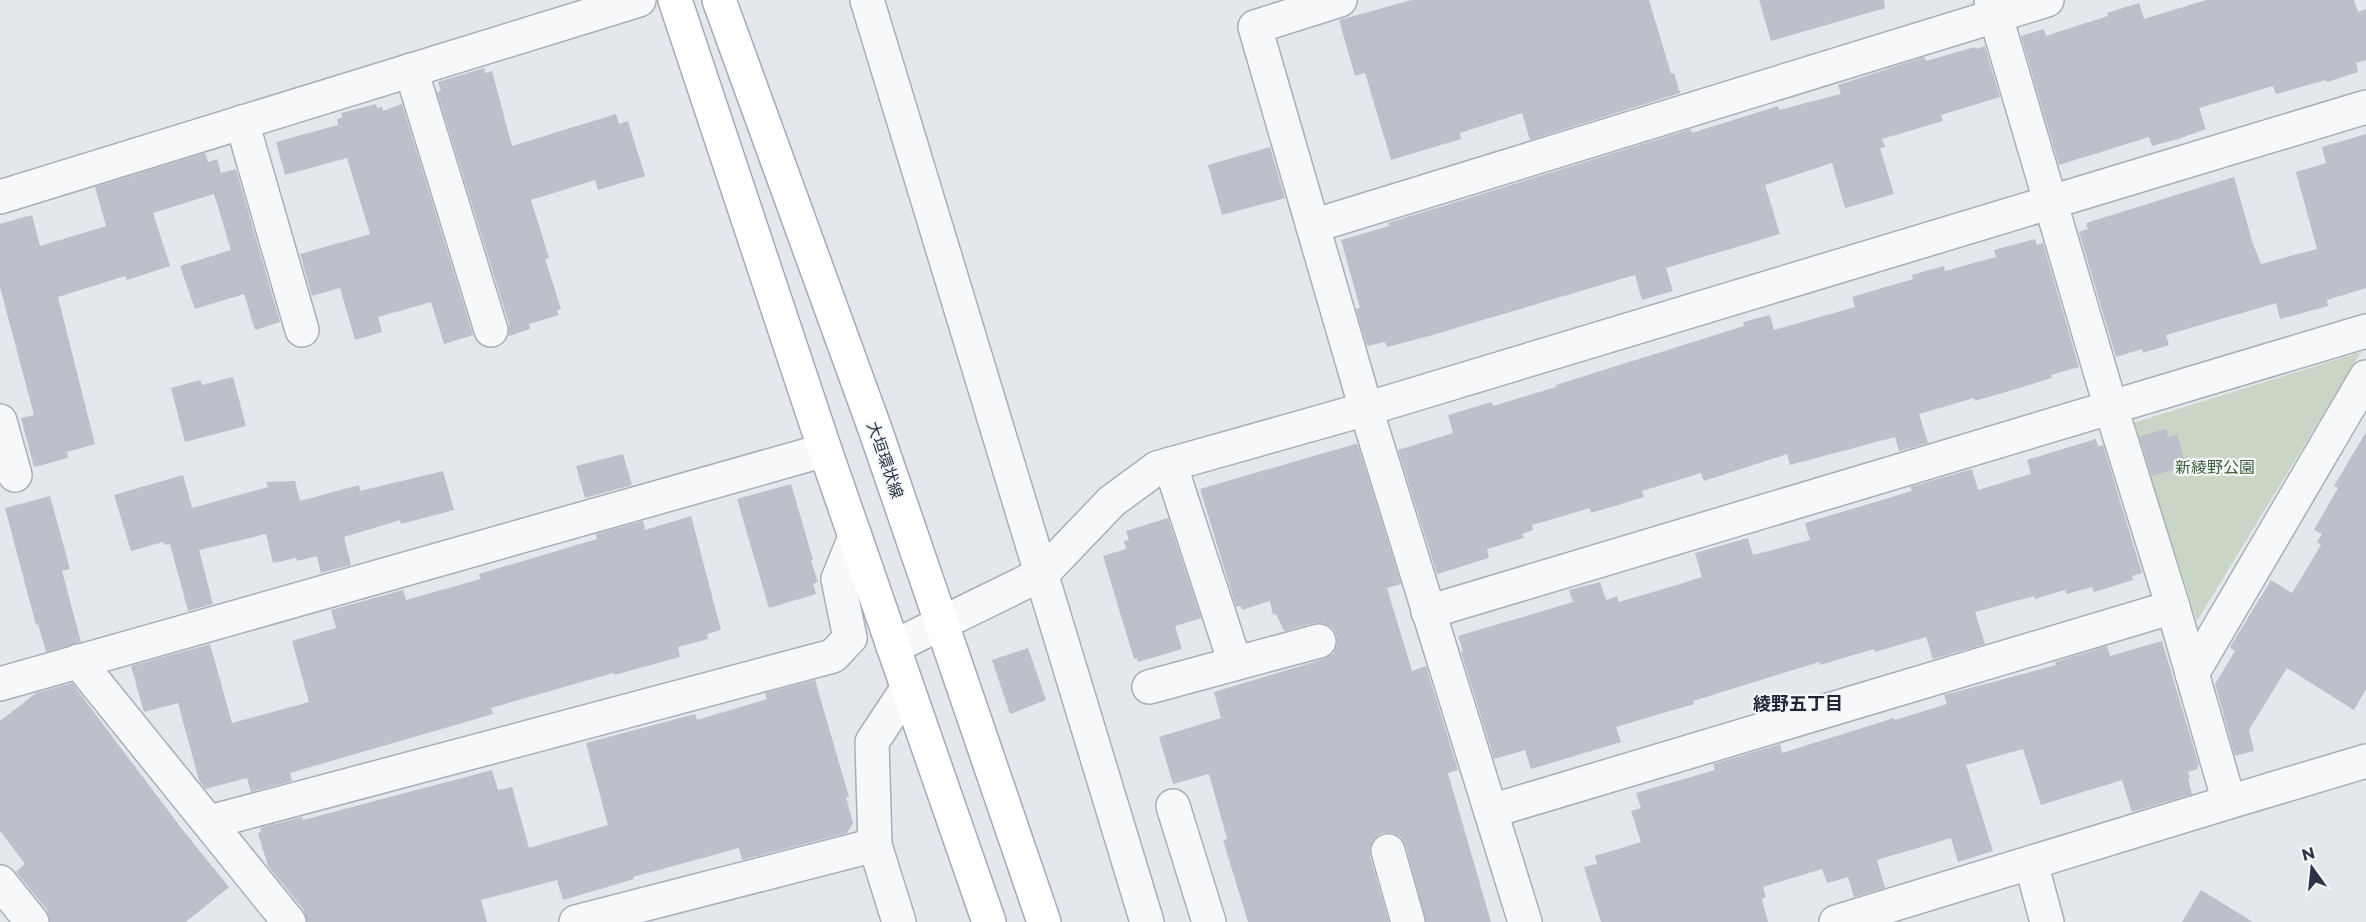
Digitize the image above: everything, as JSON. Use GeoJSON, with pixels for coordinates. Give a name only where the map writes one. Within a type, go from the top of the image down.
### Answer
{"type":"FeatureCollection","features":[{"type":"Feature","properties":{"kind":"main road"},"geometry":{"type":"LineString","coordinates":[[675,0],[825,450],[989,922]]}},
{"type":"Feature","properties":{"kind":"main road","name":"大垣環状線"},"geometry":{"type":"LineString","coordinates":[[719,0],[875,429],[1044,922]]}},
{"type":"Feature","properties":{"kind":"street"},"geometry":{"type":"LineString","coordinates":[[0,197],[639,0]]}},
{"type":"Feature","properties":{"kind":"street"},"geometry":{"type":"LineString","coordinates":[[867,0],[1147,922]]}},
{"type":"Feature","properties":{"kind":"street"},"geometry":{"type":"LineString","coordinates":[[1340,0],[1255,27],[1366,409],[1526,922]]}},
{"type":"Feature","properties":{"kind":"street"},"geometry":{"type":"LineString","coordinates":[[1313,226],[1993,8],[2047,0]]}},
{"type":"Feature","properties":{"kind":"street"},"geometry":{"type":"LineString","coordinates":[[1993,8],[2111,408],[2173,607],[2229,802]]}},
{"type":"Feature","properties":{"kind":"street"},"geometry":{"type":"LineString","coordinates":[[411,70],[491,330]]}},
{"type":"Feature","properties":{"kind":"street"},"geometry":{"type":"LineString","coordinates":[[893,647],[942,625],[1042,574],[1112,501],[1157,468],[1366,409],[2366,107]]}},
{"type":"Feature","properties":{"kind":"street"},"geometry":{"type":"LineString","coordinates":[[242,122],[302,330]]}},
{"type":"Feature","properties":{"kind":"street"},"geometry":{"type":"LineString","coordinates":[[1428,612],[2366,331]]}},
{"type":"Feature","properties":{"kind":"street"},"geometry":{"type":"LineString","coordinates":[[2192,674],[2366,377]]}},
{"type":"Feature","properties":{"kind":"street"},"geometry":{"type":"LineString","coordinates":[[0,421],[15,475]]}},
{"type":"Feature","properties":{"kind":"street"},"geometry":{"type":"LineString","coordinates":[[0,684],[825,450]]}},
{"type":"Feature","properties":{"kind":"street"},"geometry":{"type":"LineString","coordinates":[[1170,464],[1235,663]]}},
{"type":"Feature","properties":{"kind":"street"},"geometry":{"type":"LineString","coordinates":[[210,822],[833,656],[850,638],[838,579],[855,537]]}},
{"type":"Feature","properties":{"kind":"street"},"geometry":{"type":"LineString","coordinates":[[1491,811],[2173,607]]}},
{"type":"Feature","properties":{"kind":"street"},"geometry":{"type":"LineString","coordinates":[[1149,687],[1320,642]]}},
{"type":"Feature","properties":{"kind":"street"},"geometry":{"type":"LineString","coordinates":[[78,662],[290,922]]}},
{"type":"Feature","properties":{"kind":"street"},"geometry":{"type":"LineString","coordinates":[[899,922],[875,845],[872,742],[907,689]]}},
{"type":"Feature","properties":{"kind":"street"},"geometry":{"type":"LineString","coordinates":[[1836,922],[2366,761]]}},
{"type":"Feature","properties":{"kind":"street"},"geometry":{"type":"LineString","coordinates":[[1173,806],[1209,922]]}},
{"type":"Feature","properties":{"kind":"street"},"geometry":{"type":"LineString","coordinates":[[576,922],[875,845]]}},
{"type":"Feature","properties":{"kind":"street"},"geometry":{"type":"LineString","coordinates":[[1388,851],[1408,922]]}},
{"type":"Feature","properties":{"kind":"street"},"geometry":{"type":"LineString","coordinates":[[2031,863],[2047,922]]}},
{"type":"Feature","properties":{"kind":"street"},"geometry":{"type":"LineString","coordinates":[[0,882],[32,922]]}},
{"type":"Feature","properties":{"kind":"green space","name":"新綾野公園"},"geometry":{"type":"Polygon","coordinates":[[[2361,352],[2197,621],[2133,423],[2361,352]]]}},
{"type":"Feature","properties":{"kind":"building"},"geometry":{"type":"Polygon","coordinates":[[[1412,0],[1649,0],[1671,74],[1674,73],[1680,93],[1530,140],[1522,113],[1460,133],[1461,139],[1391,160],[1365,73],[1355,76],[1339,20],[1412,0]]]}},
{"type":"Feature","properties":{"kind":"building"},"geometry":{"type":"Polygon","coordinates":[[[1759,0],[1884,0],[1885,8],[1771,41],[1759,0]]]}},
{"type":"Feature","properties":{"kind":"building"},"geometry":{"type":"Polygon","coordinates":[[[2206,0],[2354,0],[2358,12],[2366,9],[2366,60],[2356,63],[2358,72],[2327,82],[2326,80],[2276,94],[2273,86],[2199,108],[2206,129],[2178,139],[2152,146],[2149,137],[2059,165],[2021,36],[2044,29],[2046,36],[2108,16],[2107,13],[2139,3],[2144,19],[2206,0]]]}},
{"type":"Feature","properties":{"kind":"building"},"geometry":{"type":"Polygon","coordinates":[[[1985,46],[2000,97],[1941,115],[1943,121],[1882,139],[1885,147],[1880,148],[1894,194],[1845,208],[1832,163],[1765,185],[1780,234],[1666,268],[1673,291],[1642,300],[1635,275],[1429,336],[1387,347],[1385,342],[1367,346],[1356,309],[1360,308],[1341,240],[1389,226],[1388,223],[1691,129],[1692,133],[1778,106],[1779,110],[1841,94],[1838,85],[1924,57],[1926,61],[1985,46]]]}},
{"type":"Feature","properties":{"kind":"building"},"geometry":{"type":"Polygon","coordinates":[[[484,68],[485,73],[492,71],[512,146],[616,114],[619,124],[628,121],[645,176],[598,190],[595,180],[531,200],[549,258],[545,259],[561,309],[557,310],[559,315],[529,324],[530,329],[509,336],[509,324],[437,92],[441,91],[438,82],[484,68]]]}},
{"type":"Feature","properties":{"kind":"building"},"geometry":{"type":"Polygon","coordinates":[[[376,104],[377,108],[382,107],[383,111],[402,104],[473,335],[444,344],[431,302],[378,317],[382,332],[355,340],[340,288],[312,296],[300,254],[370,234],[347,158],[285,175],[276,142],[338,125],[337,119],[342,118],[341,113],[376,104]]]}},
{"type":"Feature","properties":{"kind":"building"},"geometry":{"type":"Polygon","coordinates":[[[2366,134],[2366,288],[2327,300],[2328,306],[2280,319],[2276,303],[2166,335],[2169,345],[2143,353],[2142,349],[2116,357],[2079,232],[2088,229],[2086,223],[2234,177],[2261,264],[2317,249],[2296,172],[2326,163],[2322,147],[2366,134]]]}},
{"type":"Feature","properties":{"kind":"building"},"geometry":{"type":"Polygon","coordinates":[[[1270,147],[1285,198],[1222,215],[1208,165],[1270,147]]]}},
{"type":"Feature","properties":{"kind":"building"},"geometry":{"type":"Polygon","coordinates":[[[205,153],[208,162],[217,159],[221,173],[236,169],[280,322],[255,330],[244,294],[195,309],[180,266],[231,250],[214,194],[153,213],[170,266],[127,280],[125,276],[58,297],[95,444],[67,452],[68,458],[34,467],[21,418],[34,415],[0,287],[0,224],[32,215],[40,246],[106,226],[95,187],[205,153]]]}},
{"type":"Feature","properties":{"kind":"building"},"geometry":{"type":"Polygon","coordinates":[[[2035,239],[2037,245],[2043,243],[2079,367],[2051,375],[2052,378],[1975,401],[1974,398],[1919,414],[1928,443],[1899,451],[1895,437],[1790,465],[1787,454],[1704,481],[1701,473],[1642,491],[1644,497],[1591,513],[1590,508],[1532,525],[1533,530],[1522,534],[1524,538],[1487,549],[1489,558],[1437,574],[1398,450],[1453,433],[1448,415],[1492,402],[1493,406],[1556,387],[1556,385],[1744,326],[1743,322],[1770,315],[1774,330],[1855,307],[1852,297],[1913,279],[1912,275],[1944,266],[1945,271],[1996,257],[1994,250],[2035,239]]]}},
{"type":"Feature","properties":{"kind":"building"},"geometry":{"type":"Polygon","coordinates":[[[233,377],[246,426],[185,442],[171,388],[200,380],[202,385],[233,377]]]}},
{"type":"Feature","properties":{"kind":"building"},"geometry":{"type":"Polygon","coordinates":[[[2166,429],[2168,437],[2177,434],[2186,466],[2152,476],[2139,436],[2166,429]]]}},
{"type":"Feature","properties":{"kind":"building"},"geometry":{"type":"Polygon","coordinates":[[[2366,432],[2366,689],[2354,710],[2287,668],[2249,730],[2254,751],[2235,756],[2215,684],[2235,651],[2230,647],[2271,580],[2292,593],[2321,545],[2317,542],[2322,534],[2314,530],[2338,488],[2334,486],[2366,432]]]}},
{"type":"Feature","properties":{"kind":"building"},"geometry":{"type":"Polygon","coordinates":[[[2096,439],[2098,447],[2103,445],[2142,573],[2132,576],[2133,580],[2094,592],[2092,587],[2067,594],[2065,590],[1975,612],[1985,644],[1933,659],[1926,637],[1820,665],[1819,662],[1693,701],[1694,704],[1616,727],[1621,742],[1531,769],[1525,750],[1494,759],[1458,636],[1573,602],[1569,590],[1600,582],[1606,600],[1617,596],[1619,602],[1680,584],[1702,577],[1695,553],[1748,538],[1753,555],[1810,540],[1805,523],[1912,491],[1910,487],[1972,469],[1978,490],[2031,474],[2027,460],[2096,439]]]}},
{"type":"Feature","properties":{"kind":"building"},"geometry":{"type":"Polygon","coordinates":[[[1358,445],[1401,584],[1387,588],[1412,671],[1426,666],[1458,770],[1448,773],[1491,922],[1426,922],[1406,846],[1401,837],[1392,833],[1382,833],[1375,838],[1370,847],[1370,856],[1389,922],[1248,922],[1223,840],[1227,839],[1209,774],[1173,784],[1159,737],[1221,718],[1214,692],[1324,659],[1333,654],[1337,645],[1337,636],[1333,628],[1323,623],[1314,623],[1284,631],[1276,614],[1273,615],[1270,601],[1242,610],[1241,606],[1236,607],[1200,489],[1358,445]]]}},
{"type":"Feature","properties":{"kind":"building"},"geometry":{"type":"Polygon","coordinates":[[[623,454],[632,485],[585,498],[576,466],[623,454]]]}},
{"type":"Feature","properties":{"kind":"building"},"geometry":{"type":"Polygon","coordinates":[[[443,471],[454,510],[401,524],[400,520],[344,537],[351,565],[321,573],[317,556],[273,563],[266,534],[199,550],[213,604],[188,611],[170,544],[164,545],[163,542],[131,551],[114,495],[183,475],[192,508],[268,487],[266,482],[295,481],[300,501],[359,485],[360,491],[443,471]]]}},
{"type":"Feature","properties":{"kind":"building"},"geometry":{"type":"Polygon","coordinates":[[[791,484],[818,582],[813,584],[816,594],[769,608],[737,499],[791,484]]]}},
{"type":"Feature","properties":{"kind":"building"},"geometry":{"type":"Polygon","coordinates":[[[50,496],[70,569],[62,571],[81,642],[46,652],[38,624],[36,625],[5,508],[50,496]]]}},
{"type":"Feature","properties":{"kind":"building"},"geometry":{"type":"Polygon","coordinates":[[[691,516],[721,630],[707,634],[708,639],[678,647],[680,657],[614,675],[613,673],[491,708],[493,714],[290,773],[292,781],[251,792],[247,778],[205,789],[199,780],[178,703],[144,712],[131,666],[210,644],[232,723],[309,702],[292,641],[336,628],[331,610],[403,590],[406,600],[481,579],[479,574],[597,539],[596,534],[643,521],[645,530],[691,516]]]}},
{"type":"Feature","properties":{"kind":"building"},"geometry":{"type":"Polygon","coordinates":[[[1168,518],[1201,618],[1175,626],[1182,649],[1138,662],[1137,658],[1134,659],[1103,556],[1126,549],[1124,541],[1129,540],[1126,531],[1168,518]]]}},
{"type":"Feature","properties":{"kind":"building"},"geometry":{"type":"Polygon","coordinates":[[[2162,641],[2199,766],[2198,769],[2188,772],[2192,794],[2132,812],[2122,780],[2041,805],[2023,749],[1966,765],[1993,851],[1958,862],[1951,838],[1877,860],[1885,888],[1854,897],[1848,877],[1827,883],[1822,869],[1763,887],[1766,897],[1762,899],[1768,922],[1601,922],[1584,867],[1597,864],[1595,856],[1641,842],[1631,811],[1641,808],[1636,793],[1715,770],[1713,764],[1780,744],[1782,753],[1947,704],[1944,695],[2056,665],[2055,662],[2107,646],[2110,656],[2162,641]]]}},
{"type":"Feature","properties":{"kind":"building"},"geometry":{"type":"Polygon","coordinates":[[[1028,648],[1046,700],[1010,714],[992,660],[1028,648]]]}},
{"type":"Feature","properties":{"kind":"building"},"geometry":{"type":"Polygon","coordinates":[[[815,680],[849,797],[846,797],[853,823],[847,833],[742,860],[739,848],[633,877],[634,879],[563,900],[557,880],[481,900],[487,922],[307,922],[304,910],[268,866],[258,833],[261,832],[260,828],[302,817],[303,820],[492,770],[498,790],[512,787],[529,848],[608,825],[586,743],[695,714],[697,720],[767,699],[765,693],[815,680]]]}},
{"type":"Feature","properties":{"kind":"building"},"geometry":{"type":"Polygon","coordinates":[[[72,683],[185,833],[229,887],[186,922],[50,922],[47,910],[16,872],[25,864],[0,831],[0,721],[36,693],[72,683]]]}},
{"type":"Feature","properties":{"kind":"building"},"geometry":{"type":"Polygon","coordinates":[[[2201,890],[2253,922],[2182,922],[2201,890]]]}},
{"type":"Feature","properties":{"kind":"district","name":"綾野五丁目"},"geometry":{"type":"Point","coordinates":[1798,704]}}]}
